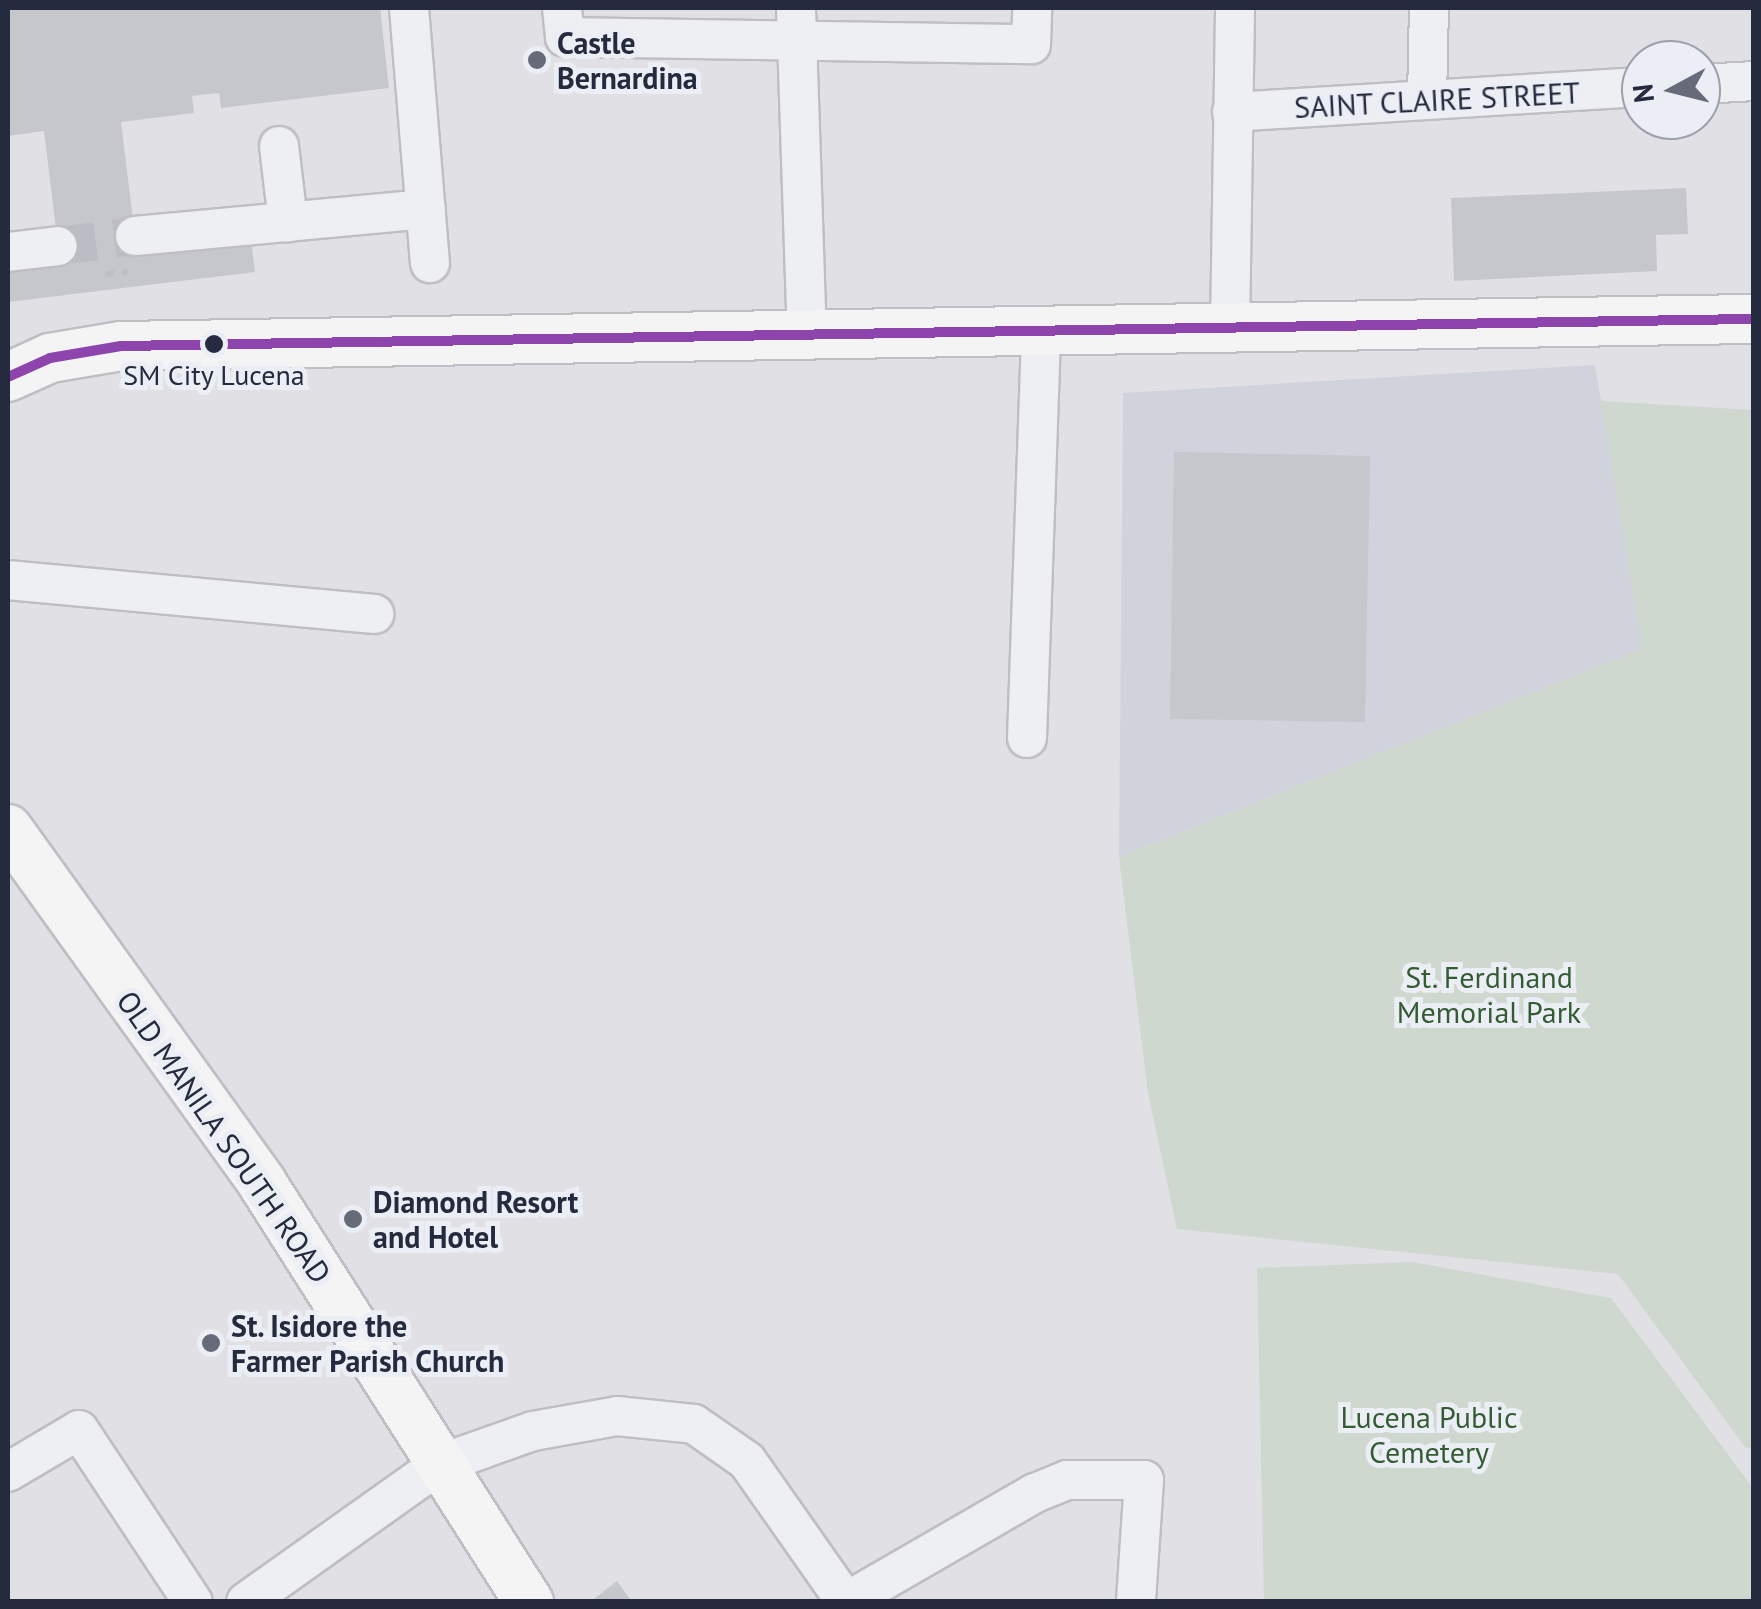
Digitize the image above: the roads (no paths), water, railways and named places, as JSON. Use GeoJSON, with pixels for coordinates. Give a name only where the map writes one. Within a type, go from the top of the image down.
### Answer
{"type":"FeatureCollection","features":[{"type":"Feature","properties":{"kind":"main road"},"geometry":{"type":"LineString","coordinates":[[8,378],[50,358],[120,346],[1041,335],[1754,319]]}},
{"type":"Feature","properties":{"kind":"main road","name":"OLD MANILA SOUTH ROAD"},"geometry":{"type":"LineString","coordinates":[[8,829],[262,1184],[529,1602]]}},
{"type":"Feature","properties":{"kind":"street"},"geometry":{"type":"LineString","coordinates":[[409,8],[430,262]]}},
{"type":"Feature","properties":{"kind":"street"},"geometry":{"type":"LineString","coordinates":[[562,8],[565,37],[797,24],[1031,44],[1032,8]]}},
{"type":"Feature","properties":{"kind":"street"},"geometry":{"type":"LineString","coordinates":[[1230,330],[1235,8]]}},
{"type":"Feature","properties":{"kind":"street"},"geometry":{"type":"LineString","coordinates":[[1428,100],[1429,8]]}},
{"type":"Feature","properties":{"kind":"street"},"geometry":{"type":"LineString","coordinates":[[797,24],[808,338]]}},
{"type":"Feature","properties":{"kind":"street"},"geometry":{"type":"LineString","coordinates":[[1721,83],[1754,81]]}},
{"type":"Feature","properties":{"kind":"street","name":"SAINT CLAIRE STREET"},"geometry":{"type":"LineString","coordinates":[[1232,112],[1621,89]]}},
{"type":"Feature","properties":{"kind":"street"},"geometry":{"type":"LineString","coordinates":[[279,146],[288,222]]}},
{"type":"Feature","properties":{"kind":"street"},"geometry":{"type":"LineString","coordinates":[[135,236],[426,209]]}},
{"type":"Feature","properties":{"kind":"street"},"geometry":{"type":"LineString","coordinates":[[8,252],[58,246]]}},
{"type":"Feature","properties":{"kind":"street"},"geometry":{"type":"LineString","coordinates":[[1027,738],[1041,335]]}},
{"type":"Feature","properties":{"kind":"street"},"geometry":{"type":"LineString","coordinates":[[8,580],[374,614]]}},
{"type":"Feature","properties":{"kind":"street"},"geometry":{"type":"LineString","coordinates":[[246,1602],[440,1464],[533,1432],[617,1416],[694,1424],[747,1460],[846,1602],[1035,1492],[1067,1480],[1144,1480],[1136,1602]]}},
{"type":"Feature","properties":{"kind":"street"},"geometry":{"type":"LineString","coordinates":[[8,1472],[79,1430],[193,1602]]}},
{"type":"Feature","properties":{"kind":"tunnel"},"geometry":{"type":"LineString","coordinates":[[58,246],[135,236]]}},
{"type":"Feature","properties":{"kind":"place","name":"Castle Bernardina"},"geometry":{"type":"Point","coordinates":[537,60]}},
{"type":"Feature","properties":{"kind":"place","name":"SM City Lucena"},"geometry":{"type":"Point","coordinates":[214,344]}},
{"type":"Feature","properties":{"kind":"place","name":"Diamond Resort and Hotel"},"geometry":{"type":"Point","coordinates":[353,1219]}},
{"type":"Feature","properties":{"kind":"place","name":"St. Isidore the Farmer Parish Church"},"geometry":{"type":"Point","coordinates":[211,1343]}},
{"type":"Feature","properties":{"kind":"park label","name":"St. Ferdinand Memorial Park"},"geometry":{"type":"Point","coordinates":[1489,994]}},
{"type":"Feature","properties":{"kind":"park label","name":"Lucena Public Cemetery"},"geometry":{"type":"Point","coordinates":[1429,1434]}}]}
